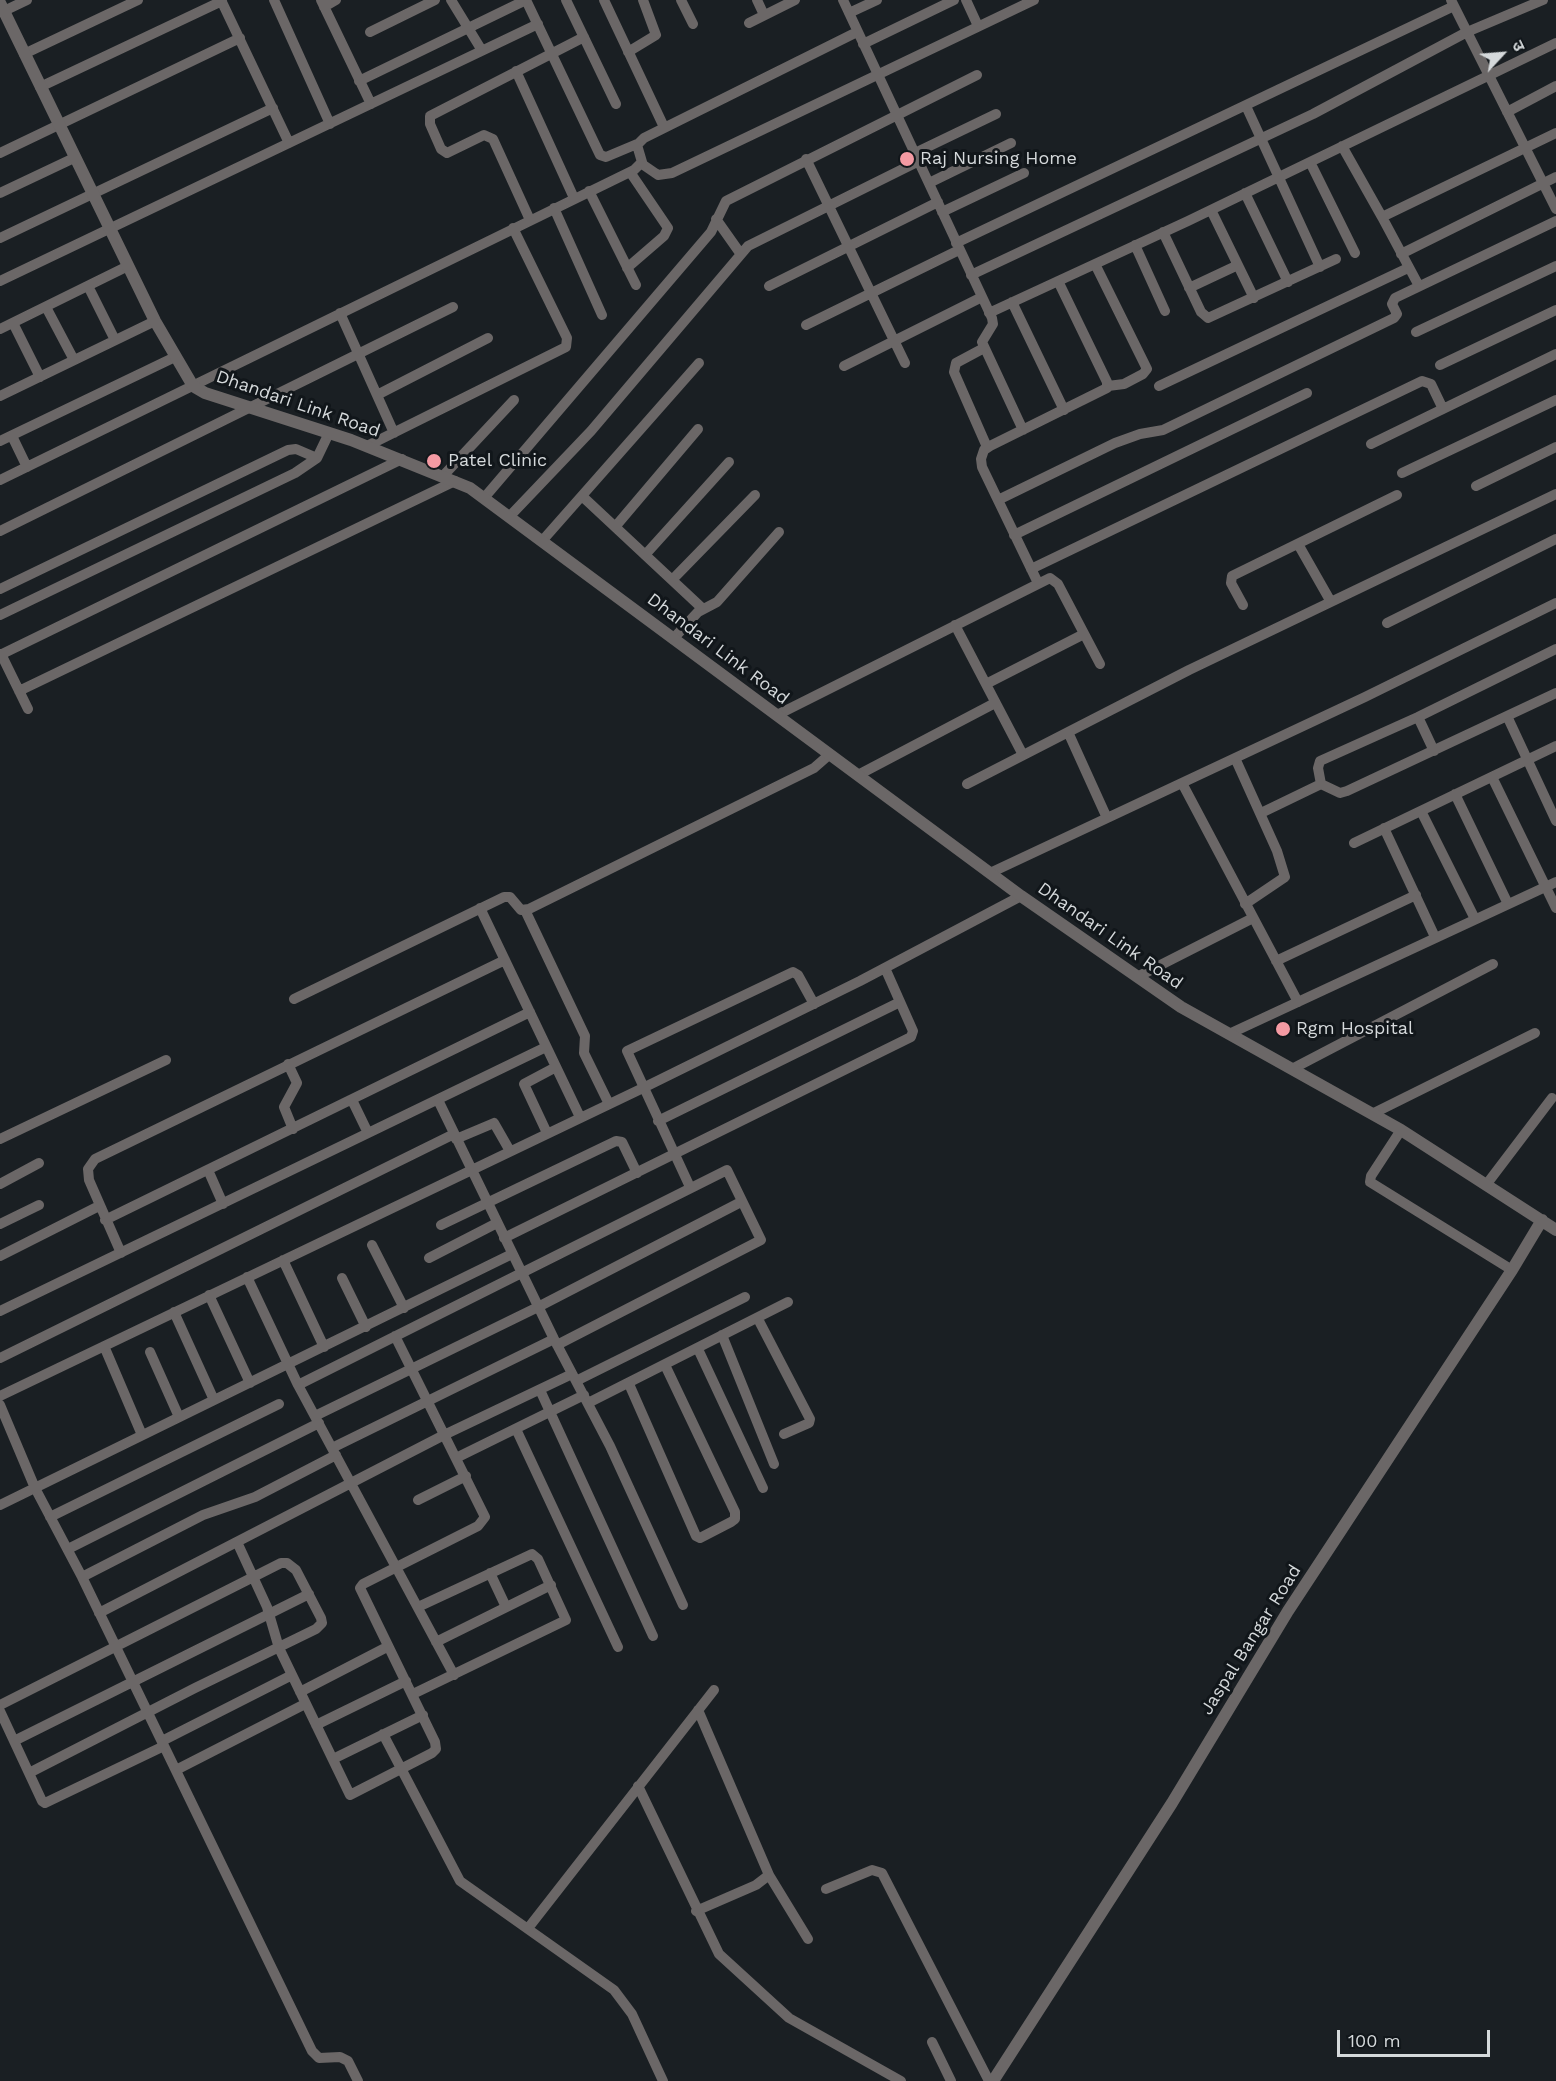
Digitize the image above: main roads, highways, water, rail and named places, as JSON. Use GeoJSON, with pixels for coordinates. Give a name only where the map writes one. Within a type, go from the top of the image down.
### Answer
{"type":"FeatureCollection","features":[{"type":"Feature","properties":{"kind":"place","name":"Raj Nursing Home"},"geometry":{"type":"Point","coordinates":[907,159]}},
{"type":"Feature","properties":{"kind":"place","name":"Patel Clinic"},"geometry":{"type":"Point","coordinates":[434,461]}},
{"type":"Feature","properties":{"kind":"place","name":"Rgm Hospital"},"geometry":{"type":"Point","coordinates":[1283,1029]}}]}
